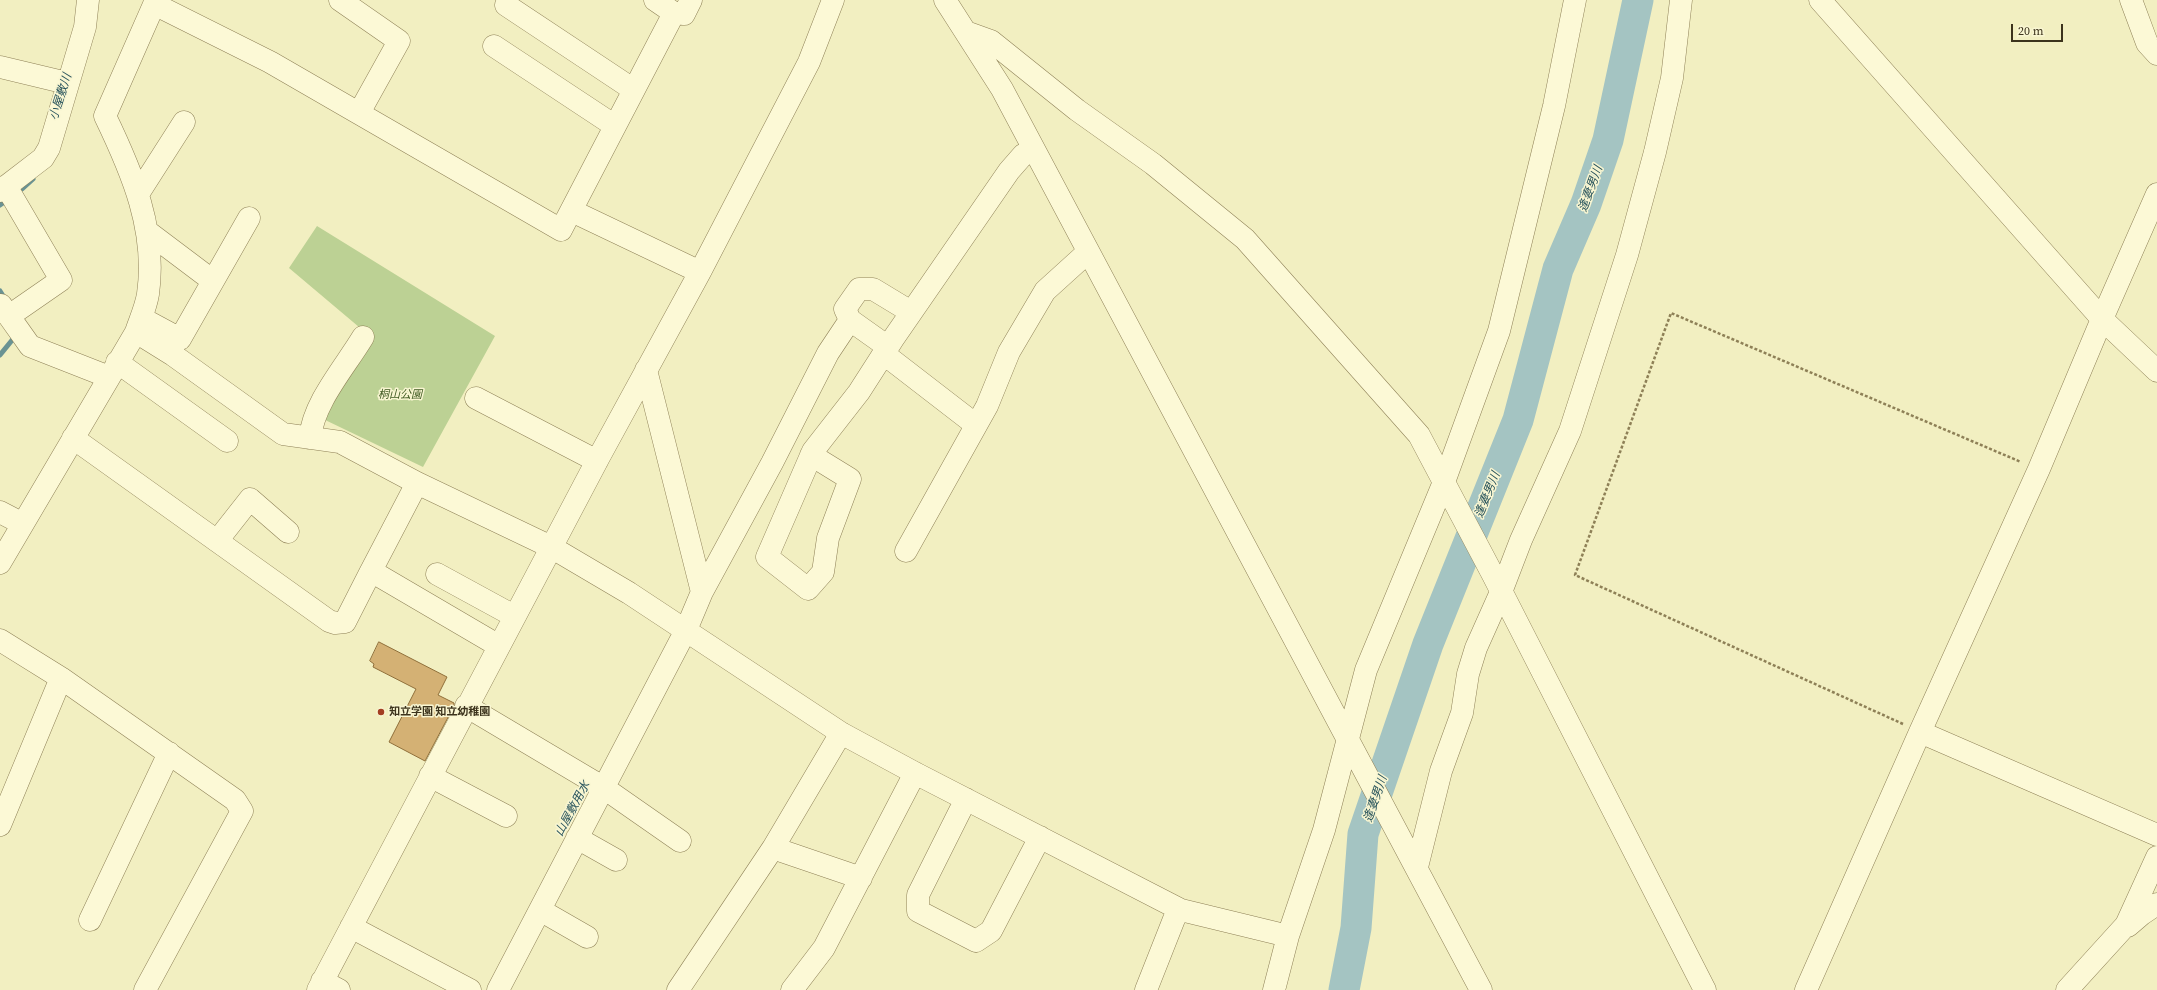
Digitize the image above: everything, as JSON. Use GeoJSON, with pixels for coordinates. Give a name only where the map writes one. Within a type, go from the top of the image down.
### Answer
{"type":"FeatureCollection","features":[{"type":"Feature","properties":{"kind":"street"},"geometry":{"type":"LineString","coordinates":[[88,0],[85,27],[67,83],[49,148],[43,158],[3,188],[61,280],[4,311],[30,346],[113,369],[227,441]]}},
{"type":"Feature","properties":{"kind":"street"},"geometry":{"type":"LineString","coordinates":[[340,0],[399,41],[359,113]]}},
{"type":"Feature","properties":{"kind":"street"},"geometry":{"type":"LineString","coordinates":[[655,0],[674,13],[684,14],[691,0]]}},
{"type":"Feature","properties":{"kind":"street"},"geometry":{"type":"LineString","coordinates":[[326,987],[351,927],[466,706],[700,272],[809,62],[833,0]]}},
{"type":"Feature","properties":{"kind":"street"},"geometry":{"type":"LineString","coordinates":[[945,0],[1002,90],[1481,990]]}},
{"type":"Feature","properties":{"kind":"street"},"geometry":{"type":"LineString","coordinates":[[1274,990],[1288,936],[1324,830],[1350,745],[1366,670],[1446,487],[1499,331],[1554,106],[1575,0]]}},
{"type":"Feature","properties":{"kind":"street"},"geometry":{"type":"LineString","coordinates":[[1413,861],[1441,772],[1462,713],[1468,674],[1497,584],[1521,540],[1570,431],[1627,255],[1655,152],[1672,78],[1681,0]]}},
{"type":"Feature","properties":{"kind":"street"},"geometry":{"type":"LineString","coordinates":[[1820,0],[2102,318],[2157,371]]}},
{"type":"Feature","properties":{"kind":"street"},"geometry":{"type":"LineString","coordinates":[[2131,0],[2148,43],[2157,54]]}},
{"type":"Feature","properties":{"kind":"street"},"geometry":{"type":"LineString","coordinates":[[0,563],[139,325],[148,295],[150,248],[148,232],[138,194],[126,160],[105,116],[155,2],[270,62],[561,230],[674,13]]}},
{"type":"Feature","properties":{"kind":"street"},"geometry":{"type":"LineString","coordinates":[[506,5],[634,90]]}},
{"type":"Feature","properties":{"kind":"street"},"geometry":{"type":"LineString","coordinates":[[966,32],[991,41],[1077,110],[1153,164],[1245,239],[1419,435],[1705,990]]}},
{"type":"Feature","properties":{"kind":"street"},"geometry":{"type":"LineString","coordinates":[[494,46],[615,126]]}},
{"type":"Feature","properties":{"kind":"street"},"geometry":{"type":"LineString","coordinates":[[0,67],[67,83]]}},
{"type":"Feature","properties":{"kind":"street"},"geometry":{"type":"LineString","coordinates":[[138,194],[184,122]]}},
{"type":"Feature","properties":{"kind":"street"},"geometry":{"type":"LineString","coordinates":[[811,455],[850,479],[828,538],[823,572],[808,589],[768,557],[811,455],[827,432],[859,392],[911,312],[1009,171],[1023,155],[1035,151]]}},
{"type":"Feature","properties":{"kind":"street"},"geometry":{"type":"LineString","coordinates":[[1806,990],[1920,732],[2039,469],[2102,318],[2157,194]]}},
{"type":"Feature","properties":{"kind":"street"},"geometry":{"type":"LineString","coordinates":[[572,211],[700,272]]}},
{"type":"Feature","properties":{"kind":"street"},"geometry":{"type":"LineString","coordinates":[[139,325],[180,339],[249,218]]}},
{"type":"Feature","properties":{"kind":"street"},"geometry":{"type":"LineString","coordinates":[[148,232],[213,281]]}},
{"type":"Feature","properties":{"kind":"street"},"geometry":{"type":"LineString","coordinates":[[906,551],[987,406],[1009,352],[1045,291],[1088,252]]}},
{"type":"Feature","properties":{"kind":"street"},"geometry":{"type":"LineString","coordinates":[[911,312],[873,289],[859,289],[845,310],[850,320],[976,425]]}},
{"type":"Feature","properties":{"kind":"street"},"geometry":{"type":"LineString","coordinates":[[498,990],[686,630],[702,592],[792,425],[828,352],[850,320]]}},
{"type":"Feature","properties":{"kind":"street"},"geometry":{"type":"LineString","coordinates":[[139,325],[172,354],[283,434],[340,442],[417,483],[551,547],[629,593],[841,733],[915,773],[1178,908],[1288,936]]}},
{"type":"Feature","properties":{"kind":"street"},"geometry":{"type":"LineString","coordinates":[[310,438],[311,427],[317,410],[364,338]]}},
{"type":"Feature","properties":{"kind":"street"},"geometry":{"type":"LineString","coordinates":[[646,370],[702,592]]}},
{"type":"Feature","properties":{"kind":"street"},"geometry":{"type":"LineString","coordinates":[[476,398],[597,461]]}},
{"type":"Feature","properties":{"kind":"street"},"geometry":{"type":"LineString","coordinates":[[73,438],[329,621],[335,623],[345,622],[417,483]]}},
{"type":"Feature","properties":{"kind":"street"},"geometry":{"type":"LineString","coordinates":[[217,541],[250,499],[288,532]]}},
{"type":"Feature","properties":{"kind":"street"},"geometry":{"type":"LineString","coordinates":[[0,512],[23,524]]}},
{"type":"Feature","properties":{"kind":"street"},"geometry":{"type":"LineString","coordinates":[[371,571],[499,646]]}},
{"type":"Feature","properties":{"kind":"street"},"geometry":{"type":"LineString","coordinates":[[437,574],[514,616]]}},
{"type":"Feature","properties":{"kind":"street"},"geometry":{"type":"LineString","coordinates":[[0,640],[61,678],[169,753],[235,800],[242,811],[145,990]]}},
{"type":"Feature","properties":{"kind":"street"},"geometry":{"type":"LineString","coordinates":[[0,825],[61,678]]}},
{"type":"Feature","properties":{"kind":"street"},"geometry":{"type":"LineString","coordinates":[[466,706],[604,788],[680,842]]}},
{"type":"Feature","properties":{"kind":"street"},"geometry":{"type":"LineString","coordinates":[[1920,732],[2157,835]]}},
{"type":"Feature","properties":{"kind":"street"},"geometry":{"type":"LineString","coordinates":[[678,990],[773,848],[841,733]]}},
{"type":"Feature","properties":{"kind":"street"},"geometry":{"type":"LineString","coordinates":[[90,920],[169,753]]}},
{"type":"Feature","properties":{"kind":"street"},"geometry":{"type":"LineString","coordinates":[[792,990],[824,948],[915,773]]}},
{"type":"Feature","properties":{"kind":"street"},"geometry":{"type":"LineString","coordinates":[[430,776],[506,816]]}},
{"type":"Feature","properties":{"kind":"street"},"geometry":{"type":"LineString","coordinates":[[966,799],[918,895],[918,911],[976,941],[992,931],[1040,837]]}},
{"type":"Feature","properties":{"kind":"street"},"geometry":{"type":"LineString","coordinates":[[577,838],[616,860]]}},
{"type":"Feature","properties":{"kind":"street"},"geometry":{"type":"LineString","coordinates":[[773,848],[861,878]]}},
{"type":"Feature","properties":{"kind":"street"},"geometry":{"type":"LineString","coordinates":[[2068,990],[2126,925],[2157,857]]}},
{"type":"Feature","properties":{"kind":"street"},"geometry":{"type":"LineString","coordinates":[[2126,925],[2129,926],[2142,914],[2157,904]]}},
{"type":"Feature","properties":{"kind":"street"},"geometry":{"type":"LineString","coordinates":[[1146,990],[1178,908]]}},
{"type":"Feature","properties":{"kind":"street"},"geometry":{"type":"LineString","coordinates":[[540,910],[587,937]]}},
{"type":"Feature","properties":{"kind":"street"},"geometry":{"type":"LineString","coordinates":[[351,927],[470,990]]}},
{"type":"Feature","properties":{"kind":"path"},"geometry":{"type":"LineString","coordinates":[[1920,732],[1576,575],[1671,313],[2039,469]]}},
{"type":"Feature","properties":{"kind":"green space","name":"桐山公園"},"geometry":{"type":"Polygon","coordinates":[[[317,226],[495,336],[423,467],[321,418],[372,338],[289,268],[317,226]]]}},
{"type":"Feature","properties":{"kind":"building"},"geometry":{"type":"Polygon","coordinates":[[[379,642],[447,677],[438,695],[454,703],[454,706],[425,761],[389,742],[416,689],[373,667],[374,664],[370,661],[379,642]]]}},
{"type":"Feature","properties":{"kind":"waterway","name":"逢妻男川"},"geometry":{"type":"LineString","coordinates":[[1344,990],[1356,928],[1363,834],[1428,644],[1518,420],[1558,269],[1586,204],[1608,140],[1638,0]]}},
{"type":"Feature","properties":{"kind":"waterway","name":"小屋敷川"},"geometry":{"type":"LineString","coordinates":[[22,189],[33,179]]}},
{"type":"Feature","properties":{"kind":"waterway","name":"小屋敷川"},"geometry":{"type":"LineString","coordinates":[[0,291],[5,299]]}},
{"type":"Feature","properties":{"kind":"waterway","name":"小屋敷川"},"geometry":{"type":"LineString","coordinates":[[0,355],[13,339]]}},
{"type":"Feature","properties":{"kind":"place","name":"知立学園 知立幼稚園"},"geometry":{"type":"Point","coordinates":[381,712]}},
{"type":"Feature","properties":{"kind":"water label","name":"山屋敷用水"},"geometry":{"type":"Point","coordinates":[573,809]}}]}
